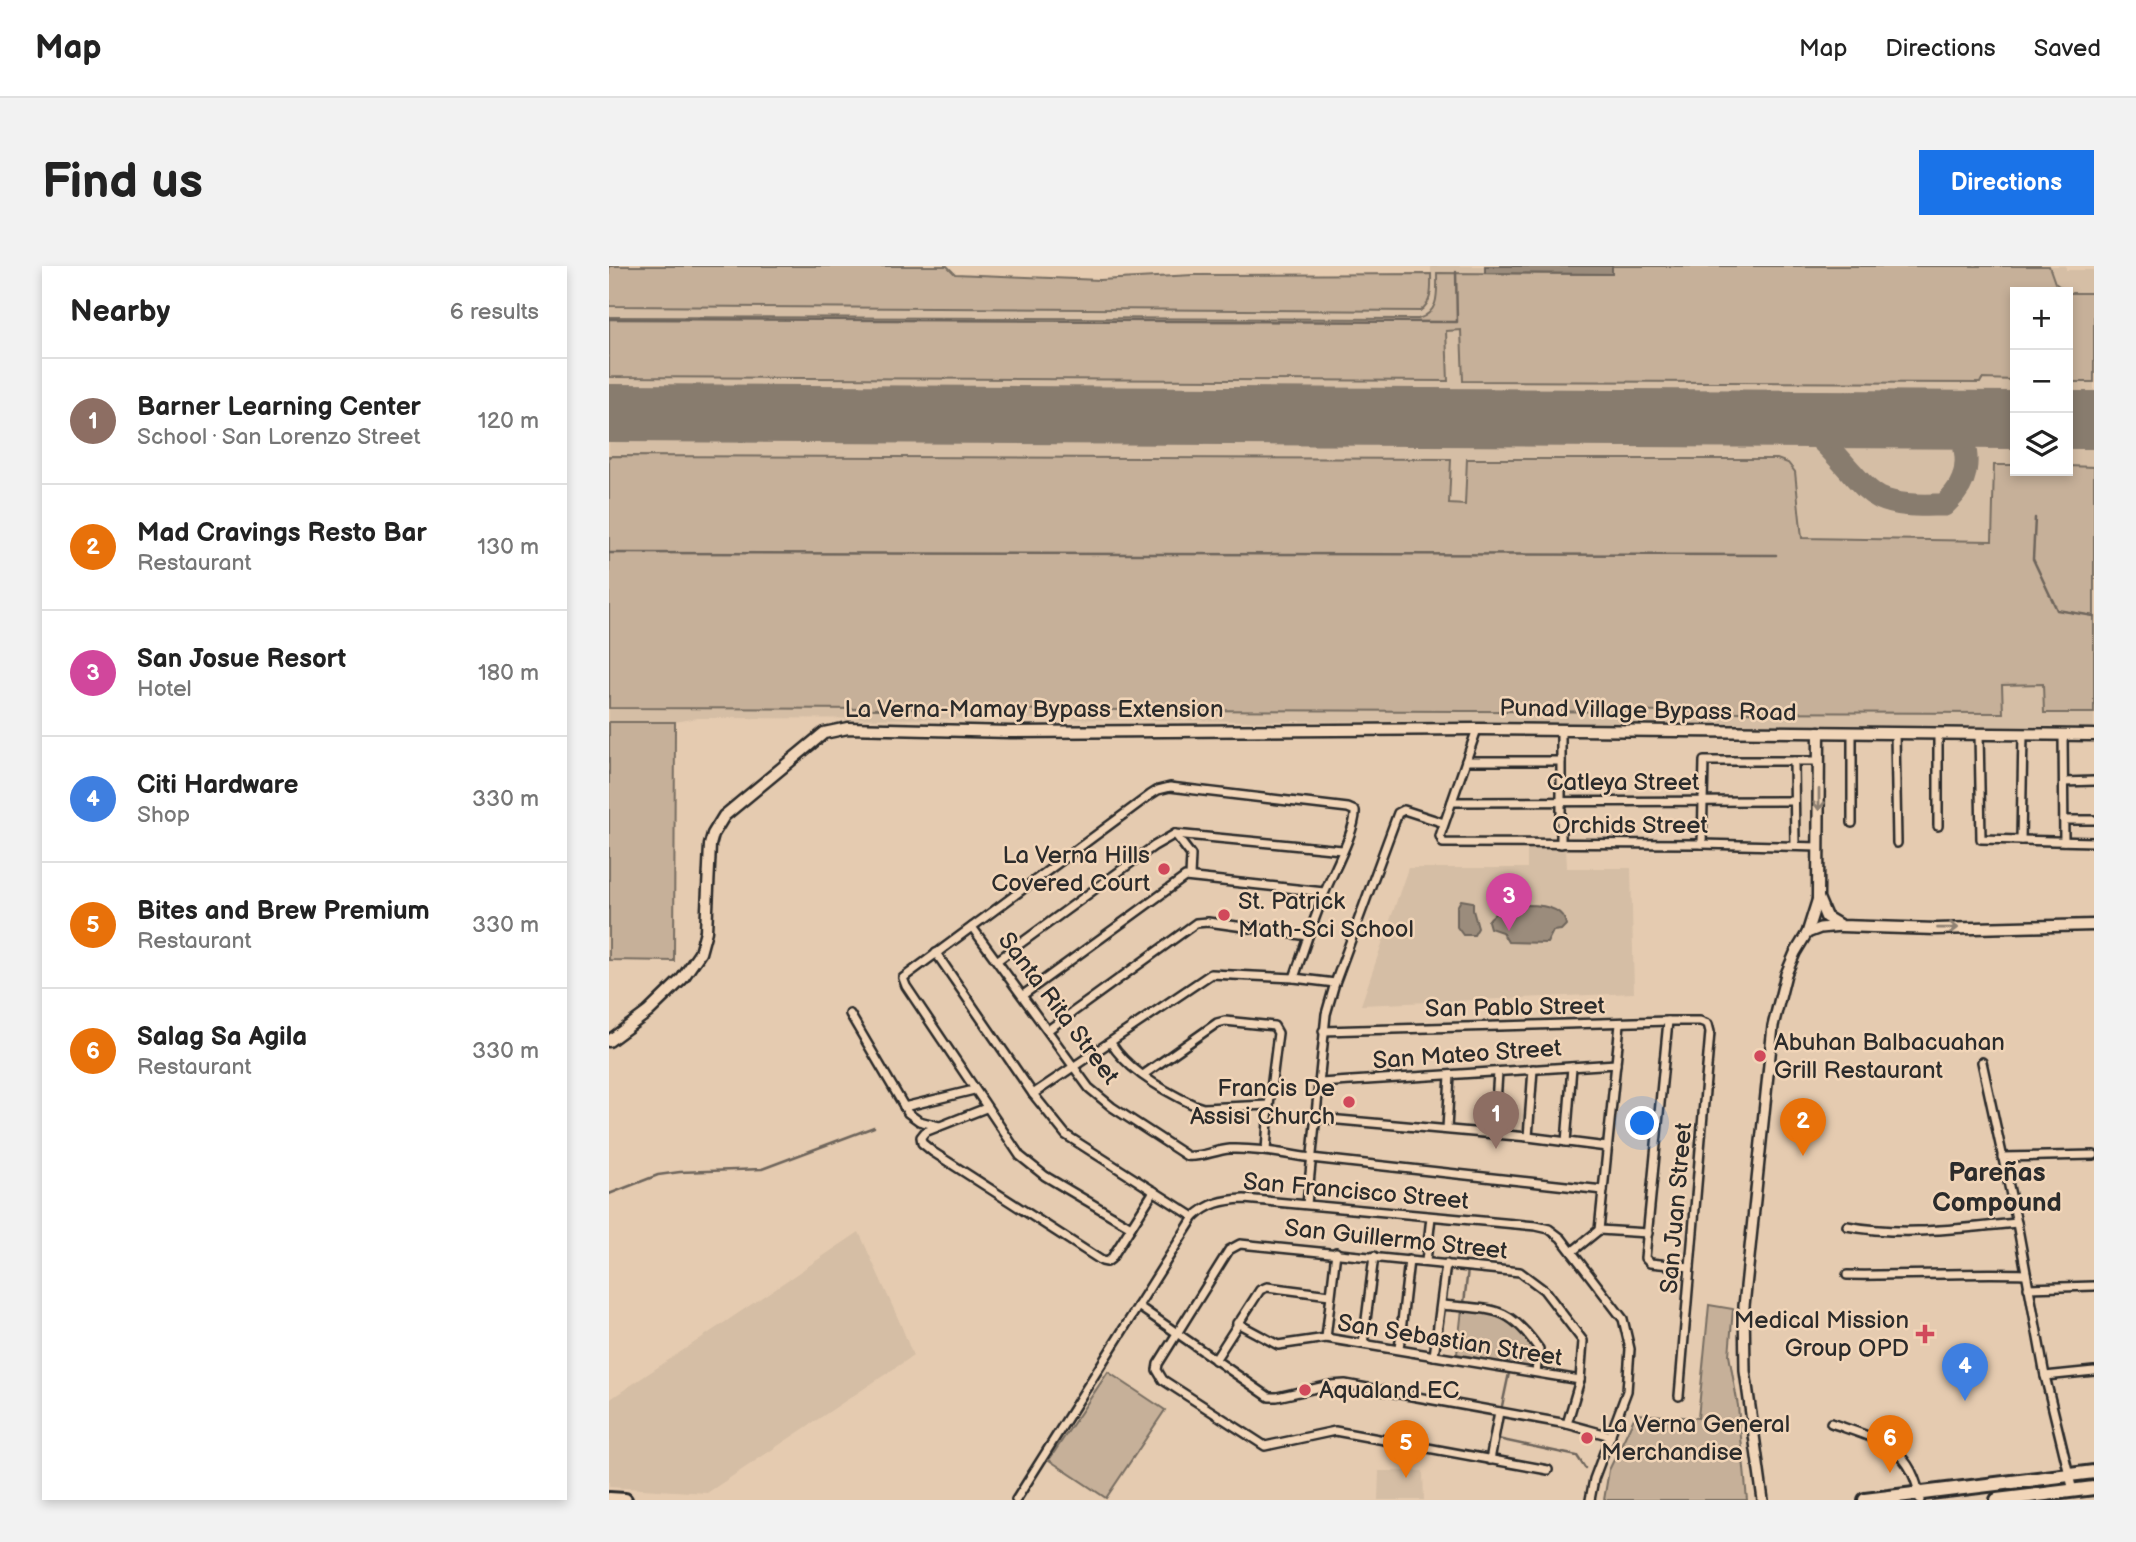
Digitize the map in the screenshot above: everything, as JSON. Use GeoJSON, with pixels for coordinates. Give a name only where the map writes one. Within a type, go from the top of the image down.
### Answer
{"type":"FeatureCollection","features":[{"type":"Feature","properties":{"kind":"highway"},"geometry":{"type":"LineString","coordinates":[[1865,1500],[1919,1497],[2094,1472]]}},
{"type":"Feature","properties":{"kind":"highway"},"geometry":{"type":"LineString","coordinates":[[1997,1500],[2094,1489]]}},
{"type":"Feature","properties":{"kind":"highway"},"geometry":{"type":"LineString","coordinates":[[609,1499],[625,1500]]}},
{"type":"Feature","properties":{"kind":"main road","name":"La Verna-Mamay Bypass Extension"},"geometry":{"type":"LineString","coordinates":[[609,1041],[630,1028],[683,979],[700,953],[706,930],[709,845],[724,816],[809,744],[831,730],[848,728],[1010,732],[1477,729]]}},
{"type":"Feature","properties":{"kind":"main road","name":"Punad Village Bypass Road"},"geometry":{"type":"LineString","coordinates":[[1477,729],[2094,735]]}},
{"type":"Feature","properties":{"kind":"main road","name":"Punad Village Bypass Road"},"geometry":{"type":"LineString","coordinates":[[1818,898],[1819,732]]}},
{"type":"Feature","properties":{"kind":"main road"},"geometry":{"type":"LineString","coordinates":[[1818,898],[1826,917],[1841,926],[1936,929],[2094,925]]}},
{"type":"Feature","properties":{"kind":"street"},"geometry":{"type":"LineString","coordinates":[[1307,1204],[1323,1031],[1335,983],[1398,813],[1404,810],[1444,823],[1477,729]]}},
{"type":"Feature","properties":{"kind":"street"},"geometry":{"type":"LineString","coordinates":[[1561,730],[1561,844]]}},
{"type":"Feature","properties":{"kind":"street"},"geometry":{"type":"LineString","coordinates":[[1852,733],[1852,823]]}},
{"type":"Feature","properties":{"kind":"street"},"geometry":{"type":"LineString","coordinates":[[1895,733],[1897,843]]}},
{"type":"Feature","properties":{"kind":"street"},"geometry":{"type":"LineString","coordinates":[[1938,733],[1938,826]]}},
{"type":"Feature","properties":{"kind":"street"},"geometry":{"type":"LineString","coordinates":[[1979,734],[1981,839],[2094,842]]}},
{"type":"Feature","properties":{"kind":"street"},"geometry":{"type":"LineString","coordinates":[[2021,840],[2023,735]]}},
{"type":"Feature","properties":{"kind":"street"},"geometry":{"type":"LineString","coordinates":[[2063,735],[2064,841]]}},
{"type":"Feature","properties":{"kind":"street"},"geometry":{"type":"LineString","coordinates":[[1466,761],[1561,761]]}},
{"type":"Feature","properties":{"kind":"street"},"geometry":{"type":"LineString","coordinates":[[1702,844],[1703,761],[1819,761]]}},
{"type":"Feature","properties":{"kind":"street"},"geometry":{"type":"LineString","coordinates":[[1794,761],[1795,846]]}},
{"type":"Feature","properties":{"kind":"street"},"geometry":{"type":"LineString","coordinates":[[2064,782],[2094,781]]}},
{"type":"Feature","properties":{"kind":"street"},"geometry":{"type":"LineString","coordinates":[[1131,1227],[1045,1175],[1020,1156],[902,978],[1164,787],[1348,808],[1355,811],[1356,816],[1294,978]]}},
{"type":"Feature","properties":{"kind":"street","name":"Catleya Street"},"geometry":{"type":"LineString","coordinates":[[1452,802],[1794,801]]}},
{"type":"Feature","properties":{"kind":"street"},"geometry":{"type":"LineString","coordinates":[[2064,820],[2094,820]]}},
{"type":"Feature","properties":{"kind":"street","name":"Orchids Street"},"geometry":{"type":"LineString","coordinates":[[1444,823],[1440,836],[1441,841],[1446,844],[1819,847]]}},
{"type":"Feature","properties":{"kind":"street"},"geometry":{"type":"LineString","coordinates":[[998,960],[1154,846],[1175,834],[1342,850]]}},
{"type":"Feature","properties":{"kind":"street"},"geometry":{"type":"LineString","coordinates":[[1175,834],[1191,855],[1190,877]]}},
{"type":"Feature","properties":{"kind":"street"},"geometry":{"type":"LineString","coordinates":[[1023,995],[1181,879],[1190,877],[1325,892]]}},
{"type":"Feature","properties":{"kind":"street"},"geometry":{"type":"LineString","coordinates":[[1763,1500],[1746,1382],[1743,1350],[1744,1306],[1773,1026],[1786,974],[1807,933],[1818,898]]}},
{"type":"Feature","properties":{"kind":"street"},"geometry":{"type":"LineString","coordinates":[[1048,1030],[1196,923],[1208,922],[1308,936]]}},
{"type":"Feature","properties":{"kind":"street"},"geometry":{"type":"LineString","coordinates":[[1807,933],[1820,928],[1841,926]]}},
{"type":"Feature","properties":{"kind":"street","name":"Santa Rita Street"},"geometry":{"type":"LineString","coordinates":[[972,927],[1094,1093],[1180,1153],[1196,1157],[1228,1149],[1266,1151],[1603,1190]]}},
{"type":"Feature","properties":{"kind":"street"},"geometry":{"type":"LineString","coordinates":[[936,953],[1060,1129],[1193,1217]]}},
{"type":"Feature","properties":{"kind":"street"},"geometry":{"type":"LineString","coordinates":[[1033,1094],[1211,974],[1335,983]]}},
{"type":"Feature","properties":{"kind":"street"},"geometry":{"type":"LineString","coordinates":[[849,1014],[904,1107],[919,1121],[939,1126]]}},
{"type":"Feature","properties":{"kind":"street"},"geometry":{"type":"LineString","coordinates":[[1668,1021],[1644,1258],[1646,1262],[1690,1267]]}},
{"type":"Feature","properties":{"kind":"street","name":"San Pablo Street"},"geometry":{"type":"LineString","coordinates":[[1323,1031],[1668,1021],[1700,1021],[1708,1024]]}},
{"type":"Feature","properties":{"kind":"street"},"geometry":{"type":"LineString","coordinates":[[1143,1075],[1217,1023],[1272,1025],[1279,1032],[1266,1151]]}},
{"type":"Feature","properties":{"kind":"street"},"geometry":{"type":"LineString","coordinates":[[1599,1230],[1619,1024]]}},
{"type":"Feature","properties":{"kind":"street","name":"San Juan Street"},"geometry":{"type":"LineString","coordinates":[[1679,1396],[1710,1032],[1708,1024]]}},
{"type":"Feature","properties":{"kind":"street"},"geometry":{"type":"LineString","coordinates":[[1111,1042],[1124,1060],[1186,1102],[1203,1108],[1269,1105]]}},
{"type":"Feature","properties":{"kind":"street"},"geometry":{"type":"LineString","coordinates":[[1982,1062],[2017,1223],[2045,1376],[2073,1491]]}},
{"type":"Feature","properties":{"kind":"street","name":"San Mateo Street"},"geometry":{"type":"LineString","coordinates":[[1320,1083],[1616,1064]]}},
{"type":"Feature","properties":{"kind":"street"},"geometry":{"type":"LineString","coordinates":[[1566,1142],[1572,1067]]}},
{"type":"Feature","properties":{"kind":"street"},"geometry":{"type":"LineString","coordinates":[[1528,1137],[1534,1069]]}},
{"type":"Feature","properties":{"kind":"street"},"geometry":{"type":"LineString","coordinates":[[1494,1134],[1498,1072]]}},
{"type":"Feature","properties":{"kind":"street"},"geometry":{"type":"LineString","coordinates":[[1447,1129],[1451,1074]]}},
{"type":"Feature","properties":{"kind":"street"},"geometry":{"type":"LineString","coordinates":[[904,1107],[974,1090]]}},
{"type":"Feature","properties":{"kind":"street"},"geometry":{"type":"LineString","coordinates":[[986,1108],[925,1132],[922,1143],[1102,1261],[1107,1262],[1154,1191]]}},
{"type":"Feature","properties":{"kind":"street"},"geometry":{"type":"LineString","coordinates":[[1317,1118],[1607,1147]]}},
{"type":"Feature","properties":{"kind":"street"},"geometry":{"type":"LineString","coordinates":[[2002,1157],[2094,1155]]}},
{"type":"Feature","properties":{"kind":"street","name":"San Francisco Street"},"geometry":{"type":"LineString","coordinates":[[1016,1500],[1193,1217],[1212,1203],[1224,1200],[1307,1204],[1536,1226],[1555,1234],[1573,1251],[1623,1319],[1630,1349],[1629,1382],[1594,1479],[1590,1500]]}},
{"type":"Feature","properties":{"kind":"street"},"geometry":{"type":"LineString","coordinates":[[1426,1261],[1431,1217]]}},
{"type":"Feature","properties":{"kind":"street"},"geometry":{"type":"LineString","coordinates":[[1847,1226],[1880,1231],[1943,1230],[2017,1223]]}},
{"type":"Feature","properties":{"kind":"street"},"geometry":{"type":"LineString","coordinates":[[1573,1251],[1599,1230],[1648,1233]]}},
{"type":"Feature","properties":{"kind":"street","name":"San Guillermo Street"},"geometry":{"type":"LineString","coordinates":[[1176,1333],[1229,1250],[1247,1243],[1520,1272],[1535,1282],[1583,1341],[1580,1380],[1567,1424]]}},
{"type":"Feature","properties":{"kind":"street"},"geometry":{"type":"LineString","coordinates":[[1326,1338],[1336,1252]]}},
{"type":"Feature","properties":{"kind":"street"},"geometry":{"type":"LineString","coordinates":[[1363,1344],[1374,1256]]}},
{"type":"Feature","properties":{"kind":"street"},"geometry":{"type":"LineString","coordinates":[[1399,1349],[1409,1260]]}},
{"type":"Feature","properties":{"kind":"street"},"geometry":{"type":"LineString","coordinates":[[1434,1356],[1446,1264]]}},
{"type":"Feature","properties":{"kind":"street"},"geometry":{"type":"LineString","coordinates":[[1847,1275],[1932,1276],[1957,1272],[2026,1274]]}},
{"type":"Feature","properties":{"kind":"street"},"geometry":{"type":"LineString","coordinates":[[2028,1288],[2094,1286]]}},
{"type":"Feature","properties":{"kind":"street"},"geometry":{"type":"LineString","coordinates":[[1215,1360],[1260,1290],[1267,1287],[1330,1295]]}},
{"type":"Feature","properties":{"kind":"street"},"geometry":{"type":"LineString","coordinates":[[1442,1305],[1497,1311],[1513,1318],[1539,1349],[1536,1372]]}},
{"type":"Feature","properties":{"kind":"street"},"geometry":{"type":"LineString","coordinates":[[1137,1306],[1269,1396],[1277,1397],[1345,1384],[1567,1424],[1611,1436]]}},
{"type":"Feature","properties":{"kind":"street","name":"San Sebastian Street"},"geometry":{"type":"LineString","coordinates":[[1237,1323],[1278,1345],[1326,1338],[1580,1380]]}},
{"type":"Feature","properties":{"kind":"street"},"geometry":{"type":"LineString","coordinates":[[1176,1333],[1158,1364],[1157,1370],[1163,1380],[1259,1444],[1271,1446],[1335,1431],[1548,1470]]}},
{"type":"Feature","properties":{"kind":"street"},"geometry":{"type":"LineString","coordinates":[[2045,1376],[2094,1371]]}},
{"type":"Feature","properties":{"kind":"street"},"geometry":{"type":"LineString","coordinates":[[1490,1460],[1499,1412]]}},
{"type":"Feature","properties":{"kind":"street"},"geometry":{"type":"LineString","coordinates":[[1831,1423],[1880,1441],[1895,1450],[1911,1469],[1919,1497]]}},
{"type":"Feature","properties":{"kind":"shaded area"},"geometry":{"type":"Polygon","coordinates":[[[609,266],[947,266],[955,274],[1100,280],[1193,275],[1431,274],[1431,266],[2066,266],[2066,270],[2094,270],[2094,727],[698,718],[675,722],[674,961],[609,960],[609,266]]]}},
{"type":"Feature","properties":{"kind":"shaded area"},"geometry":{"type":"Polygon","coordinates":[[[609,266],[947,266],[955,274],[1100,280],[1193,275],[1431,274],[1431,284],[1429,299],[1420,311],[609,306],[609,266]]]}},
{"type":"Feature","properties":{"kind":"shaded area"},"geometry":{"type":"Polygon","coordinates":[[[1485,266],[1612,266],[1612,274],[1485,273],[1485,266]]]}},
{"type":"Feature","properties":{"kind":"shaded area"},"geometry":{"type":"Polygon","coordinates":[[[1612,266],[2049,266],[2055,283],[2060,287],[2010,287],[2010,380],[1982,379],[1980,383],[1463,381],[1461,330],[1446,331],[1448,381],[609,377],[609,317],[1418,319],[1434,307],[1437,273],[1611,274],[1612,266]]]}},
{"type":"Feature","properties":{"kind":"shaded area"},"geometry":{"type":"Polygon","coordinates":[[[2073,293],[2094,293],[2094,382],[2073,382],[2073,293]]]}},
{"type":"Feature","properties":{"kind":"shaded area"},"geometry":{"type":"Polygon","coordinates":[[[609,456],[1451,459],[1449,504],[1465,505],[1467,459],[1777,459],[1788,463],[1795,472],[1802,538],[1992,541],[1994,465],[2010,465],[2010,476],[2073,476],[2073,466],[2094,467],[2094,713],[2044,713],[2043,684],[2002,685],[2003,713],[609,708],[609,456]]]}},
{"type":"Feature","properties":{"kind":"shaded area"},"geometry":{"type":"Polygon","coordinates":[[[609,722],[675,722],[674,961],[609,960],[609,722]]]}},
{"type":"Feature","properties":{"kind":"shaded area"},"geometry":{"type":"Polygon","coordinates":[[[1527,846],[1566,846],[1567,868],[1631,868],[1634,993],[1361,1005],[1408,868],[1527,868],[1527,846]]]}},
{"type":"Feature","properties":{"kind":"shaded area"},"geometry":{"type":"Polygon","coordinates":[[[1461,900],[1473,902],[1478,928],[1474,935],[1463,935],[1457,927],[1457,907],[1461,900]]]}},
{"type":"Feature","properties":{"kind":"shaded area"},"geometry":{"type":"Polygon","coordinates":[[[1527,905],[1557,911],[1566,925],[1561,930],[1553,931],[1547,943],[1508,942],[1502,932],[1490,928],[1488,921],[1496,913],[1527,905]]]}},
{"type":"Feature","properties":{"kind":"shaded area"},"geometry":{"type":"Polygon","coordinates":[[[859,1232],[913,1356],[707,1493],[609,1487],[609,1400],[859,1232]]]}},
{"type":"Feature","properties":{"kind":"shaded area"},"geometry":{"type":"Polygon","coordinates":[[[1709,1305],[1733,1309],[1729,1355],[1738,1406],[1747,1500],[1604,1500],[1609,1470],[1636,1414],[1698,1418],[1709,1305]]]}},
{"type":"Feature","properties":{"kind":"shaded area"},"geometry":{"type":"Polygon","coordinates":[[[1462,1309],[1496,1315],[1519,1329],[1535,1348],[1534,1369],[1457,1354],[1462,1309]]]}},
{"type":"Feature","properties":{"kind":"shaded area"},"geometry":{"type":"Polygon","coordinates":[[[1108,1372],[1165,1410],[1106,1498],[1049,1460],[1108,1372]]]}},
{"type":"Feature","properties":{"kind":"shaded area"},"geometry":{"type":"Polygon","coordinates":[[[1379,1471],[1423,1471],[1424,1500],[1378,1500],[1379,1471]]]}},
{"type":"Feature","properties":{"kind":"waterway"},"geometry":{"type":"LineString","coordinates":[[609,319],[1457,322],[1456,272]]}},
{"type":"Feature","properties":{"kind":"waterway"},"geometry":{"type":"LineString","coordinates":[[2035,518],[2033,559],[2057,610],[2094,616]]}},
{"type":"Feature","properties":{"kind":"waterway"},"geometry":{"type":"LineString","coordinates":[[609,553],[1776,555]]}},
{"type":"Feature","properties":{"kind":"waterway"},"geometry":{"type":"LineString","coordinates":[[609,1194],[658,1175],[762,1169],[874,1127]]}},
{"type":"Feature","properties":{"kind":"waterway"},"geometry":{"type":"LineString","coordinates":[[1464,1303],[1468,1269]]}},
{"type":"Feature","properties":{"kind":"waterway"},"geometry":{"type":"LineString","coordinates":[[1502,1406],[1509,1373]]}},
{"type":"Feature","properties":{"kind":"waterway"},"geometry":{"type":"LineString","coordinates":[[1498,1439],[1577,1456],[1585,1468]]}},
{"type":"Feature","properties":{"kind":"taxiway"},"geometry":{"type":"LineString","coordinates":[[1769,418],[1797,425],[1817,436],[1865,487],[1880,498],[1904,504],[1944,505],[1955,493],[1963,479],[1966,453],[1957,429],[1939,411],[1908,403],[1858,419]]}},
{"type":"Feature","properties":{"kind":"runway"},"geometry":{"type":"LineString","coordinates":[[609,413],[2010,420]]}},
{"type":"Feature","properties":{"kind":"runway"},"geometry":{"type":"LineString","coordinates":[[2073,420],[2094,420]]}},
{"type":"Feature","properties":{"kind":"place","name":"La Verna Hills Covered Court"},"geometry":{"type":"Point","coordinates":[1164,869]}},
{"type":"Feature","properties":{"kind":"place","name":"St. Patrick Math-Sci School"},"geometry":{"type":"Point","coordinates":[1224,915]}},
{"type":"Feature","properties":{"kind":"place","name":"San Josue Resort"},"geometry":{"type":"Point","coordinates":[1509,931]}},
{"type":"Feature","properties":{"kind":"place","name":"Abuhan Balbacuahan Grill Restaurant"},"geometry":{"type":"Point","coordinates":[1760,1056]}},
{"type":"Feature","properties":{"kind":"place","name":"Francis De Assisi Church"},"geometry":{"type":"Point","coordinates":[1349,1102]}},
{"type":"Feature","properties":{"kind":"place","name":"Barner Learning Center"},"geometry":{"type":"Point","coordinates":[1496,1149]}},
{"type":"Feature","properties":{"kind":"place","name":"Mad Cravings Resto Bar"},"geometry":{"type":"Point","coordinates":[1803,1156]}},
{"type":"Feature","properties":{"kind":"place","name":"Medical Mission Group OPD"},"geometry":{"type":"Point","coordinates":[1925,1334]}},
{"type":"Feature","properties":{"kind":"place","name":"Aqualand EC"},"geometry":{"type":"Point","coordinates":[1305,1390]}},
{"type":"Feature","properties":{"kind":"place","name":"Citi Hardware"},"geometry":{"type":"Point","coordinates":[1965,1401]}},
{"type":"Feature","properties":{"kind":"place","name":"La Verna General Merchandise"},"geometry":{"type":"Point","coordinates":[1587,1438]}},
{"type":"Feature","properties":{"kind":"place","name":"Salag Sa Agila"},"geometry":{"type":"Point","coordinates":[1890,1473]}},
{"type":"Feature","properties":{"kind":"place","name":"Bites and Brew Premium"},"geometry":{"type":"Point","coordinates":[1406,1478]}},
{"type":"Feature","properties":{"kind":"district","name":"Pareñas Compound"},"geometry":{"type":"Point","coordinates":[1997,1186]}}]}
